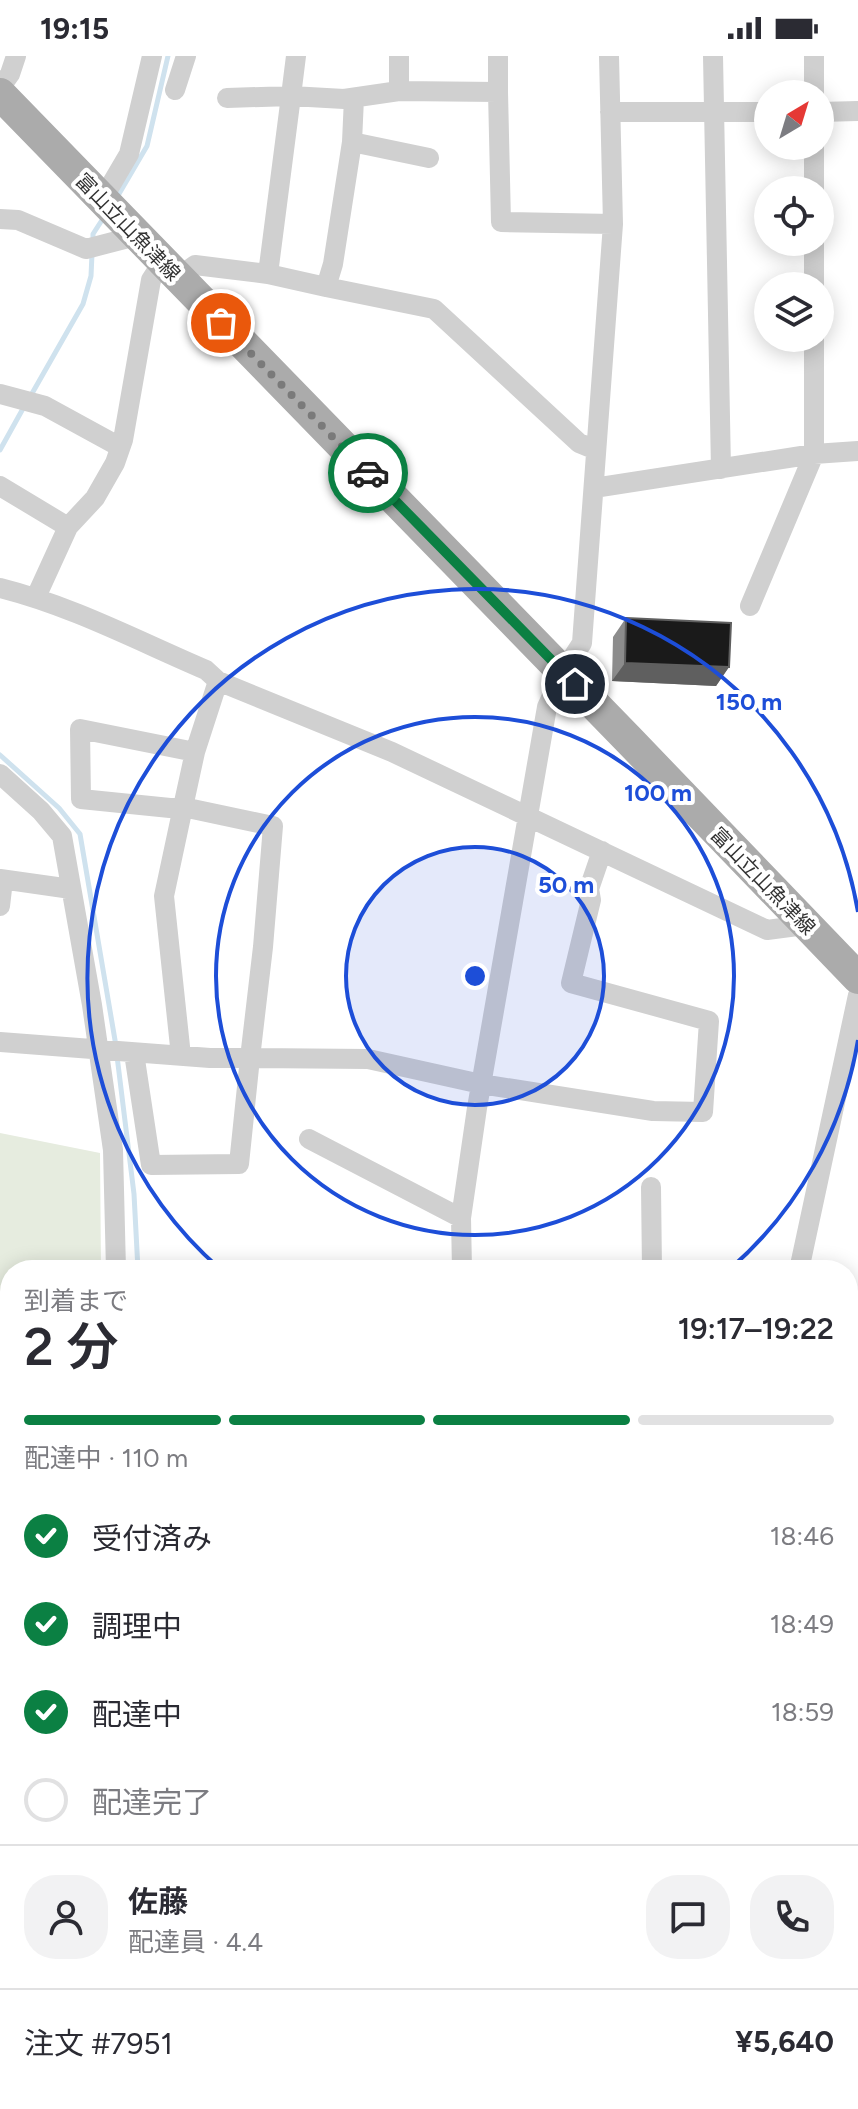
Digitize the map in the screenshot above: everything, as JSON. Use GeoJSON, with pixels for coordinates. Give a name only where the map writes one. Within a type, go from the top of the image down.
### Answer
{"type":"FeatureCollection","features":[{"type":"Feature","properties":{"kind":"main road","name":"富山立山魚津線"},"geometry":{"type":"LineString","coordinates":[[0,94],[108,225],[170,270],[858,978]]}},
{"type":"Feature","properties":{"kind":"street"},"geometry":{"type":"LineString","coordinates":[[0,88],[10,74],[16,56]]}},
{"type":"Feature","properties":{"kind":"street"},"geometry":{"type":"LineString","coordinates":[[0,219],[108,225],[129,154],[152,56]]}},
{"type":"Feature","properties":{"kind":"street"},"geometry":{"type":"LineString","coordinates":[[175,90],[186,56]]}},
{"type":"Feature","properties":{"kind":"street"},"geometry":{"type":"LineString","coordinates":[[268,274],[296,56]]}},
{"type":"Feature","properties":{"kind":"street"},"geometry":{"type":"LineString","coordinates":[[399,56],[399,91]]}},
{"type":"Feature","properties":{"kind":"street"},"geometry":{"type":"LineString","coordinates":[[498,56],[501,222],[613,224]]}},
{"type":"Feature","properties":{"kind":"street"},"geometry":{"type":"LineString","coordinates":[[462,1260],[461,1218],[481,1084],[547,707],[563,672],[582,643],[613,224],[609,56]]}},
{"type":"Feature","properties":{"kind":"street"},"geometry":{"type":"LineString","coordinates":[[713,56],[721,469]]}},
{"type":"Feature","properties":{"kind":"street"},"geometry":{"type":"LineString","coordinates":[[814,56],[814,80]]}},
{"type":"Feature","properties":{"kind":"street"},"geometry":{"type":"LineString","coordinates":[[227,98],[354,98],[399,91],[498,92]]}},
{"type":"Feature","properties":{"kind":"street"},"geometry":{"type":"LineString","coordinates":[[326,287],[336,250],[352,142],[354,98]]}},
{"type":"Feature","properties":{"kind":"street"},"geometry":{"type":"LineString","coordinates":[[834,112],[858,111]]}},
{"type":"Feature","properties":{"kind":"street"},"geometry":{"type":"LineString","coordinates":[[610,112],[754,112]]}},
{"type":"Feature","properties":{"kind":"street"},"geometry":{"type":"LineString","coordinates":[[352,142],[429,158]]}},
{"type":"Feature","properties":{"kind":"street"},"geometry":{"type":"LineString","coordinates":[[36,597],[68,527],[95,498],[115,463],[151,280],[170,270],[195,265],[268,274],[434,309],[579,443],[596,450]]}},
{"type":"Feature","properties":{"kind":"street"},"geometry":{"type":"LineString","coordinates":[[750,606],[814,454],[814,352]]}},
{"type":"Feature","properties":{"kind":"street"},"geometry":{"type":"LineString","coordinates":[[8,396],[39,404],[120,447]]}},
{"type":"Feature","properties":{"kind":"street"},"geometry":{"type":"LineString","coordinates":[[594,488],[814,454],[858,451]]}},
{"type":"Feature","properties":{"kind":"street"},"geometry":{"type":"LineString","coordinates":[[0,486],[68,527]]}},
{"type":"Feature","properties":{"kind":"street"},"geometry":{"type":"LineString","coordinates":[[0,588],[36,597],[206,670],[218,681],[392,752],[767,930],[805,925]]}},
{"type":"Feature","properties":{"kind":"street"},"geometry":{"type":"LineString","coordinates":[[181,1056],[164,896],[195,752],[218,681]]}},
{"type":"Feature","properties":{"kind":"street"},"geometry":{"type":"LineString","coordinates":[[131,1053],[151,1165],[239,1164],[273,826],[183,807],[81,799],[80,729],[195,752]]}},
{"type":"Feature","properties":{"kind":"street"},"geometry":{"type":"LineString","coordinates":[[0,774],[41,811],[62,836],[102,1051],[113,1150],[116,1260]]}},
{"type":"Feature","properties":{"kind":"street"},"geometry":{"type":"LineString","coordinates":[[0,1042],[227,1059],[368,1059],[481,1084],[653,1111],[703,1112],[709,1021],[571,983],[591,900],[589,889],[602,851]]}},
{"type":"Feature","properties":{"kind":"street"},"geometry":{"type":"LineString","coordinates":[[0,906],[1,880],[71,889]]}},
{"type":"Feature","properties":{"kind":"street"},"geometry":{"type":"LineString","coordinates":[[801,1260],[858,995]]}},
{"type":"Feature","properties":{"kind":"street"},"geometry":{"type":"LineString","coordinates":[[309,1139],[461,1218]]}},
{"type":"Feature","properties":{"kind":"street"},"geometry":{"type":"LineString","coordinates":[[651,1187],[652,1260]]}},
{"type":"Feature","properties":{"kind":"shaded area"},"geometry":{"type":"Polygon","coordinates":[[[0,1133],[100,1153],[101,1260],[0,1260],[0,1133]]]}},
{"type":"Feature","properties":{"kind":"building"},"geometry":{"type":"Polygon","coordinates":[[[626,618],[731,623],[729,667],[625,663],[626,618]]]}},
{"type":"Feature","properties":{"kind":"waterway"},"geometry":{"type":"LineString","coordinates":[[116,199],[147,146],[168,56]]}},
{"type":"Feature","properties":{"kind":"waterway"},"geometry":{"type":"LineString","coordinates":[[93,240],[93,234],[104,217]]}},
{"type":"Feature","properties":{"kind":"waterway"},"geometry":{"type":"LineString","coordinates":[[30,397],[83,304],[91,276],[92,254]]}},
{"type":"Feature","properties":{"kind":"waterway"},"geometry":{"type":"LineString","coordinates":[[0,450],[25,405]]}},
{"type":"Feature","properties":{"kind":"waterway"},"geometry":{"type":"LineString","coordinates":[[0,755],[59,808],[80,834],[116,1046]]}},
{"type":"Feature","properties":{"kind":"waterway"},"geometry":{"type":"LineString","coordinates":[[117,1056],[134,1194],[137,1260]]}},
{"type":"Feature","properties":{"kind":"way so far"},"geometry":{"type":"LineString","coordinates":[[221,323],[368,473]]}},
{"type":"Feature","properties":{"kind":"route"},"geometry":{"type":"LineString","coordinates":[[368,473],[575,684]]}}]}
